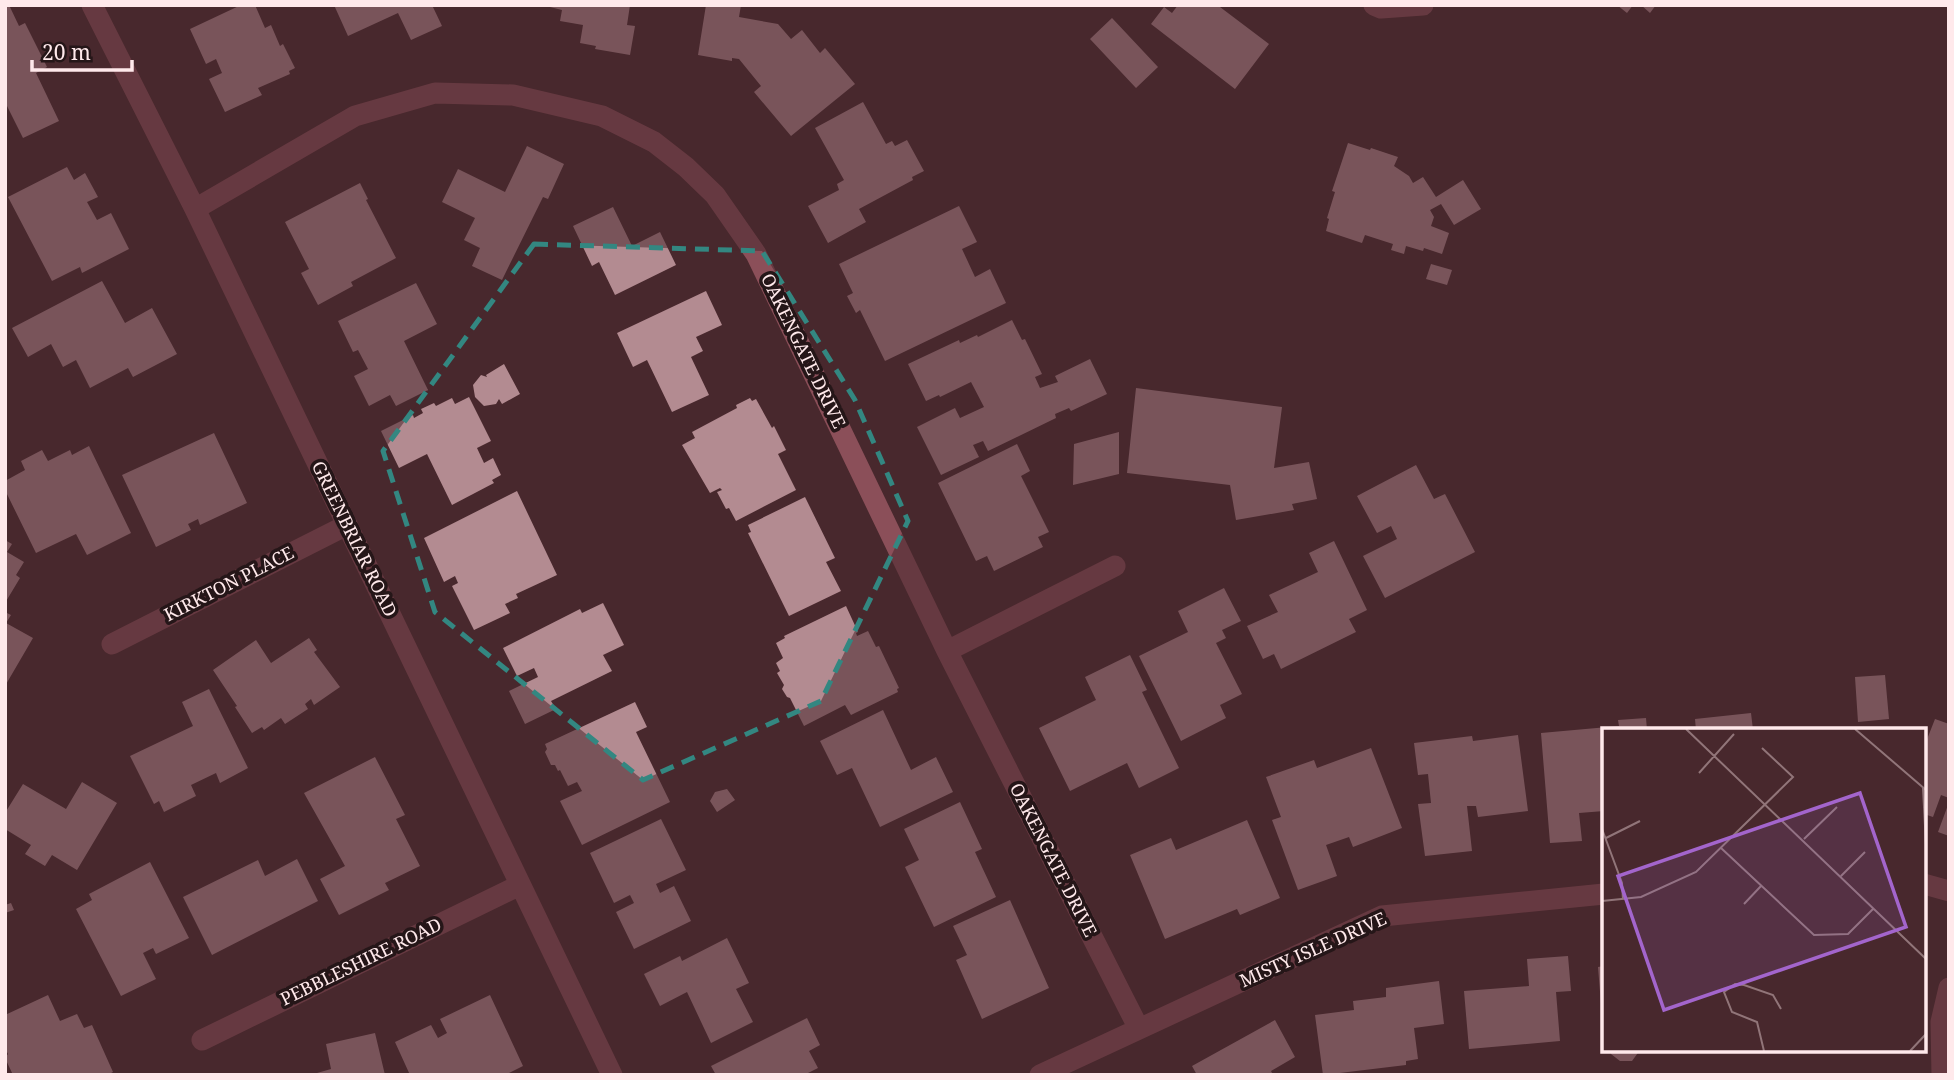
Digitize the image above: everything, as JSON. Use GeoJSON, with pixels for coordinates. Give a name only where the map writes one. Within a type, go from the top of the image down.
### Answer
{"type":"FeatureCollection","features":[{"type":"Feature","properties":{"kind":"street","name":"GREENBRIAR ROAD"},"geometry":{"type":"LineString","coordinates":[[92,5],[195,209],[612,1075]]}},
{"type":"Feature","properties":{"kind":"street"},"geometry":{"type":"LineString","coordinates":[[1374,5],[1381,8],[1423,5]]}},
{"type":"Feature","properties":{"kind":"street","name":"OAKENGATE DRIVE"},"geometry":{"type":"LineString","coordinates":[[195,209],[355,116],[435,93],[513,95],[602,116],[654,142],[687,167],[715,195],[756,254],[947,651],[1139,1029]]}},
{"type":"Feature","properties":{"kind":"street","name":"KIRKTON PLACE"},"geometry":{"type":"LineString","coordinates":[[112,643],[347,525]]}},
{"type":"Feature","properties":{"kind":"street"},"geometry":{"type":"LineString","coordinates":[[947,651],[1115,566]]}},
{"type":"Feature","properties":{"kind":"street","name":"PEBBLESHIRE ROAD"},"geometry":{"type":"LineString","coordinates":[[202,1040],[520,885]]}},
{"type":"Feature","properties":{"kind":"street"},"geometry":{"type":"LineString","coordinates":[[1926,885],[1949,891]]}},
{"type":"Feature","properties":{"kind":"street","name":"MISTY ISLE DRIVE"},"geometry":{"type":"LineString","coordinates":[[1040,1075],[1382,916],[1602,894]]}},
{"type":"Feature","properties":{"kind":"street"},"geometry":{"type":"LineString","coordinates":[[1942,1075],[1941,1022],[1949,988]]}},
{"type":"Feature","properties":{"kind":"highlighted area"},"geometry":{"type":"Polygon","coordinates":[[[534,244],[762,251],[855,400],[908,521],[821,701],[643,780],[435,612],[383,451],[534,244]]]}},
{"type":"Feature","properties":{"kind":"building"},"geometry":{"type":"Polygon","coordinates":[[[5,5],[9,5],[19,26],[25,23],[47,67],[36,73],[59,121],[23,138],[5,102],[5,5]]]}},
{"type":"Feature","properties":{"kind":"building"},"geometry":{"type":"Polygon","coordinates":[[[241,5],[255,5],[265,28],[271,25],[280,46],[283,44],[295,68],[289,71],[290,74],[258,88],[262,95],[225,112],[209,79],[222,73],[216,59],[206,64],[190,29],[241,5]]]}},
{"type":"Feature","properties":{"kind":"building"},"geometry":{"type":"Polygon","coordinates":[[[334,5],[432,5],[442,26],[411,40],[398,13],[348,36],[334,5]]]}},
{"type":"Feature","properties":{"kind":"building"},"geometry":{"type":"Polygon","coordinates":[[[542,5],[630,5],[627,25],[635,26],[630,55],[595,49],[596,46],[580,43],[583,25],[560,21],[562,10],[542,5]]]}},
{"type":"Feature","properties":{"kind":"building"},"geometry":{"type":"Polygon","coordinates":[[[706,5],[741,5],[739,17],[778,24],[791,39],[802,30],[820,53],[825,48],[855,84],[791,136],[754,92],[761,86],[739,59],[732,58],[732,61],[698,55],[706,5]]]}},
{"type":"Feature","properties":{"kind":"building"},"geometry":{"type":"Polygon","coordinates":[[[1178,5],[1222,5],[1220,7],[1269,44],[1235,89],[1151,24],[1164,7],[1172,13],[1178,5]]]}},
{"type":"Feature","properties":{"kind":"building"},"geometry":{"type":"Polygon","coordinates":[[[1617,5],[1633,5],[1627,13],[1617,5]]]}},
{"type":"Feature","properties":{"kind":"building"},"geometry":{"type":"Polygon","coordinates":[[[1641,5],[1656,5],[1650,13],[1641,5]]]}},
{"type":"Feature","properties":{"kind":"building"},"geometry":{"type":"Polygon","coordinates":[[[1112,18],[1158,67],[1136,88],[1090,39],[1112,18]]]}},
{"type":"Feature","properties":{"kind":"building"},"geometry":{"type":"Polygon","coordinates":[[[863,102],[886,144],[892,141],[895,146],[907,140],[924,171],[912,177],[913,180],[859,209],[866,222],[828,243],[808,206],[839,190],[837,184],[844,180],[815,128],[863,102]]]}},
{"type":"Feature","properties":{"kind":"building"},"geometry":{"type":"Polygon","coordinates":[[[1348,143],[1398,157],[1394,166],[1409,176],[1413,183],[1423,177],[1436,197],[1463,180],[1481,209],[1454,225],[1441,204],[1430,210],[1434,217],[1431,226],[1449,233],[1442,254],[1406,246],[1404,254],[1391,250],[1393,244],[1365,235],[1362,243],[1326,231],[1335,192],[1332,191],[1348,143]]]}},
{"type":"Feature","properties":{"kind":"building"},"geometry":{"type":"Polygon","coordinates":[[[527,146],[564,164],[548,199],[543,197],[502,280],[472,266],[480,248],[464,240],[475,218],[442,202],[458,169],[505,192],[527,146]]]}},
{"type":"Feature","properties":{"kind":"building"},"geometry":{"type":"Polygon","coordinates":[[[67,167],[74,180],[85,173],[98,197],[87,202],[97,220],[111,213],[129,249],[82,273],[80,267],[52,281],[8,197],[67,167]]]}},
{"type":"Feature","properties":{"kind":"building"},"geometry":{"type":"Polygon","coordinates":[[[360,183],[396,258],[351,282],[353,286],[318,305],[301,273],[309,269],[285,222],[360,183]]]}},
{"type":"Feature","properties":{"kind":"building"},"geometry":{"type":"Polygon","coordinates":[[[959,206],[977,242],[962,249],[975,277],[990,269],[1006,303],[885,361],[860,310],[856,313],[847,296],[853,293],[839,264],[959,206]]]}},
{"type":"Feature","properties":{"kind":"building"},"geometry":{"type":"Polygon","coordinates":[[[613,207],[632,246],[660,232],[676,265],[615,295],[599,262],[592,266],[573,226],[613,207]]]}},
{"type":"Feature","properties":{"kind":"building"},"geometry":{"type":"Polygon","coordinates":[[[1431,264],[1452,270],[1447,285],[1426,279],[1431,264]]]}},
{"type":"Feature","properties":{"kind":"building"},"geometry":{"type":"Polygon","coordinates":[[[102,281],[125,323],[152,308],[177,354],[133,377],[128,368],[90,388],[76,360],[63,367],[51,344],[28,357],[12,328],[102,281]]]}},
{"type":"Feature","properties":{"kind":"building"},"geometry":{"type":"Polygon","coordinates":[[[416,283],[437,324],[404,341],[428,390],[396,406],[390,395],[369,406],[354,376],[368,369],[358,350],[353,352],[338,321],[416,283]]]}},
{"type":"Feature","properties":{"kind":"building"},"geometry":{"type":"Polygon","coordinates":[[[706,291],[722,325],[696,337],[703,351],[691,357],[709,395],[672,412],[647,360],[633,367],[617,333],[706,291]]]}},
{"type":"Feature","properties":{"kind":"building"},"geometry":{"type":"Polygon","coordinates":[[[1012,320],[1022,340],[1025,339],[1042,374],[1035,377],[1040,388],[1058,382],[1055,376],[1090,359],[1107,394],[1071,411],[1069,408],[1055,414],[1056,418],[988,451],[983,441],[973,445],[979,457],[941,475],[917,427],[955,408],[960,418],[984,407],[971,382],[926,401],[908,364],[959,340],[960,343],[977,335],[978,337],[1012,320]]]}},
{"type":"Feature","properties":{"kind":"building"},"geometry":{"type":"Polygon","coordinates":[[[504,364],[520,394],[502,404],[499,399],[496,404],[484,406],[475,397],[473,385],[481,375],[487,377],[486,375],[504,364]]]}},
{"type":"Feature","properties":{"kind":"building"},"geometry":{"type":"Polygon","coordinates":[[[1136,388],[1282,407],[1274,468],[1309,462],[1317,499],[1292,504],[1294,510],[1236,520],[1230,485],[1127,473],[1136,388]]]}},
{"type":"Feature","properties":{"kind":"building"},"geometry":{"type":"Polygon","coordinates":[[[469,397],[491,441],[477,448],[484,463],[493,458],[501,475],[492,480],[494,483],[452,505],[427,454],[399,468],[381,431],[413,415],[414,418],[423,413],[421,409],[434,403],[436,406],[452,398],[455,404],[469,397]]]}},
{"type":"Feature","properties":{"kind":"building"},"geometry":{"type":"Polygon","coordinates":[[[750,398],[752,401],[756,399],[786,450],[778,454],[796,490],[736,521],[717,492],[722,490],[720,488],[710,493],[682,445],[695,438],[692,432],[750,398]]]}},
{"type":"Feature","properties":{"kind":"building"},"geometry":{"type":"Polygon","coordinates":[[[1119,432],[1119,474],[1073,485],[1074,444],[1119,432]]]}},
{"type":"Feature","properties":{"kind":"building"},"geometry":{"type":"Polygon","coordinates":[[[214,433],[247,503],[200,525],[198,519],[188,524],[191,530],[156,547],[122,475],[214,433]]]}},
{"type":"Feature","properties":{"kind":"building"},"geometry":{"type":"Polygon","coordinates":[[[1017,444],[1030,471],[1021,476],[1049,532],[1038,537],[1043,547],[994,571],[987,556],[976,561],[938,483],[1017,444]]]}},
{"type":"Feature","properties":{"kind":"building"},"geometry":{"type":"Polygon","coordinates":[[[89,446],[131,533],[87,555],[76,534],[36,553],[5,490],[5,481],[25,470],[21,461],[42,450],[48,461],[70,450],[72,455],[89,446]]]}},
{"type":"Feature","properties":{"kind":"building"},"geometry":{"type":"Polygon","coordinates":[[[1416,465],[1434,499],[1445,494],[1475,552],[1385,598],[1363,556],[1397,539],[1391,526],[1377,533],[1357,496],[1416,465]]]}},
{"type":"Feature","properties":{"kind":"building"},"geometry":{"type":"Polygon","coordinates":[[[517,491],[557,575],[516,594],[518,598],[505,604],[510,613],[474,630],[452,586],[458,583],[455,576],[444,582],[424,538],[517,491]]]}},
{"type":"Feature","properties":{"kind":"building"},"geometry":{"type":"Polygon","coordinates":[[[805,497],[835,558],[826,562],[841,591],[789,616],[748,533],[751,532],[748,525],[805,497]]]}},
{"type":"Feature","properties":{"kind":"building"},"geometry":{"type":"Polygon","coordinates":[[[5,540],[12,544],[7,552],[24,562],[16,575],[20,578],[5,603],[5,540]]]}},
{"type":"Feature","properties":{"kind":"building"},"geometry":{"type":"Polygon","coordinates":[[[1334,541],[1367,610],[1349,619],[1356,632],[1281,669],[1274,654],[1263,659],[1247,626],[1278,612],[1269,595],[1318,572],[1309,553],[1334,541]]]}},
{"type":"Feature","properties":{"kind":"building"},"geometry":{"type":"Polygon","coordinates":[[[1224,588],[1241,621],[1222,630],[1226,638],[1216,643],[1242,694],[1220,705],[1226,718],[1181,741],[1139,656],[1188,632],[1178,611],[1224,588]]]}},
{"type":"Feature","properties":{"kind":"building"},"geometry":{"type":"Polygon","coordinates":[[[603,603],[624,645],[603,655],[612,671],[551,701],[556,709],[525,724],[509,691],[538,677],[534,668],[517,676],[503,648],[580,609],[582,613],[603,603]]]}},
{"type":"Feature","properties":{"kind":"building"},"geometry":{"type":"Polygon","coordinates":[[[846,606],[858,632],[857,636],[868,631],[876,647],[879,646],[899,688],[898,692],[851,715],[845,705],[804,726],[790,698],[782,689],[784,685],[777,673],[780,671],[776,663],[783,658],[776,643],[785,638],[784,636],[846,606]]]}},
{"type":"Feature","properties":{"kind":"building"},"geometry":{"type":"Polygon","coordinates":[[[5,612],[11,615],[6,623],[33,638],[5,686],[5,612]]]}},
{"type":"Feature","properties":{"kind":"building"},"geometry":{"type":"Polygon","coordinates":[[[309,638],[317,650],[314,652],[340,687],[314,705],[311,699],[305,704],[308,709],[285,724],[281,718],[264,730],[262,727],[252,733],[213,670],[256,640],[271,663],[309,638]]]}},
{"type":"Feature","properties":{"kind":"building"},"geometry":{"type":"Polygon","coordinates":[[[1130,655],[1147,690],[1142,692],[1179,768],[1139,788],[1127,763],[1070,791],[1039,728],[1096,700],[1085,677],[1130,655]]]}},
{"type":"Feature","properties":{"kind":"building"},"geometry":{"type":"Polygon","coordinates":[[[1885,675],[1889,719],[1858,722],[1855,677],[1885,675]]]}},
{"type":"Feature","properties":{"kind":"building"},"geometry":{"type":"Polygon","coordinates":[[[209,689],[248,768],[220,783],[216,773],[191,785],[196,796],[164,812],[159,801],[154,804],[130,756],[193,726],[182,702],[209,689]]]}},
{"type":"Feature","properties":{"kind":"building"},"geometry":{"type":"Polygon","coordinates":[[[635,702],[647,727],[636,732],[670,802],[582,845],[560,801],[582,791],[577,782],[568,786],[560,770],[551,765],[545,752],[545,744],[635,702]]]}},
{"type":"Feature","properties":{"kind":"building"},"geometry":{"type":"Polygon","coordinates":[[[883,710],[911,770],[936,757],[953,792],[880,827],[852,768],[837,775],[820,741],[883,710]]]}},
{"type":"Feature","properties":{"kind":"building"},"geometry":{"type":"Polygon","coordinates":[[[1751,713],[1753,728],[1696,728],[1695,719],[1751,713]]]}},
{"type":"Feature","properties":{"kind":"building"},"geometry":{"type":"Polygon","coordinates":[[[1646,718],[1647,728],[1602,728],[1602,811],[1579,813],[1582,841],[1550,843],[1541,733],[1619,726],[1618,720],[1646,718]]]}},
{"type":"Feature","properties":{"kind":"building"},"geometry":{"type":"Polygon","coordinates":[[[1935,719],[1949,724],[1949,798],[1941,795],[1933,817],[1926,815],[1926,742],[1935,719]]]}},
{"type":"Feature","properties":{"kind":"building"},"geometry":{"type":"Polygon","coordinates":[[[1518,735],[1528,811],[1478,817],[1476,806],[1467,806],[1472,851],[1425,856],[1418,804],[1431,803],[1428,774],[1418,775],[1414,743],[1472,736],[1473,741],[1518,735]]]}},
{"type":"Feature","properties":{"kind":"building"},"geometry":{"type":"Polygon","coordinates":[[[1371,748],[1402,828],[1353,847],[1349,837],[1326,845],[1337,876],[1298,890],[1272,820],[1281,817],[1266,777],[1314,760],[1317,768],[1371,748]]]}},
{"type":"Feature","properties":{"kind":"building"},"geometry":{"type":"Polygon","coordinates":[[[375,757],[405,815],[396,819],[420,866],[385,883],[389,890],[339,915],[320,879],[345,866],[304,793],[375,757]]]}},
{"type":"Feature","properties":{"kind":"building"},"geometry":{"type":"Polygon","coordinates":[[[82,782],[117,803],[77,870],[52,855],[45,866],[25,854],[31,845],[5,829],[5,813],[23,784],[66,809],[82,782]]]}},
{"type":"Feature","properties":{"kind":"building"},"geometry":{"type":"Polygon","coordinates":[[[727,789],[735,800],[717,812],[710,801],[715,792],[727,789]]]}},
{"type":"Feature","properties":{"kind":"building"},"geometry":{"type":"Polygon","coordinates":[[[960,802],[982,849],[975,852],[996,897],[934,927],[905,867],[919,860],[904,829],[960,802]]]}},
{"type":"Feature","properties":{"kind":"building"},"geometry":{"type":"Polygon","coordinates":[[[1949,805],[1949,836],[1938,832],[1949,805]]]}},
{"type":"Feature","properties":{"kind":"building"},"geometry":{"type":"Polygon","coordinates":[[[661,819],[686,870],[656,884],[660,893],[674,886],[691,921],[634,949],[616,912],[634,903],[630,895],[614,903],[590,853],[661,819]]]}},
{"type":"Feature","properties":{"kind":"building"},"geometry":{"type":"Polygon","coordinates":[[[1247,820],[1280,898],[1240,915],[1237,909],[1165,939],[1130,855],[1171,838],[1176,850],[1247,820]]]}},
{"type":"Feature","properties":{"kind":"building"},"geometry":{"type":"Polygon","coordinates":[[[297,859],[318,901],[212,955],[183,897],[258,860],[265,876],[297,859]]]}},
{"type":"Feature","properties":{"kind":"building"},"geometry":{"type":"Polygon","coordinates":[[[150,862],[189,938],[156,954],[153,948],[143,953],[156,979],[121,996],[76,909],[92,900],[89,894],[150,862]]]}},
{"type":"Feature","properties":{"kind":"building"},"geometry":{"type":"Polygon","coordinates":[[[1010,900],[1049,988],[982,1019],[956,960],[967,955],[953,926],[1010,900]]]}},
{"type":"Feature","properties":{"kind":"building"},"geometry":{"type":"Polygon","coordinates":[[[11,903],[14,910],[5,913],[5,905],[11,903]]]}},
{"type":"Feature","properties":{"kind":"building"},"geometry":{"type":"Polygon","coordinates":[[[727,938],[749,983],[736,989],[753,1022],[711,1043],[687,992],[660,1006],[644,974],[680,956],[682,961],[727,938]]]}},
{"type":"Feature","properties":{"kind":"building"},"geometry":{"type":"Polygon","coordinates":[[[1568,956],[1571,991],[1556,992],[1560,1041],[1469,1049],[1464,991],[1529,986],[1527,959],[1568,956]]]}},
{"type":"Feature","properties":{"kind":"building"},"geometry":{"type":"Polygon","coordinates":[[[1602,966],[1602,1016],[1598,967],[1602,966]]]}},
{"type":"Feature","properties":{"kind":"building"},"geometry":{"type":"Polygon","coordinates":[[[1439,981],[1444,1024],[1414,1028],[1418,1059],[1406,1061],[1406,1065],[1323,1075],[1315,1015],[1354,1010],[1353,1001],[1386,997],[1386,988],[1439,981]]]}},
{"type":"Feature","properties":{"kind":"building"},"geometry":{"type":"Polygon","coordinates":[[[48,995],[60,1021],[77,1014],[84,1028],[92,1025],[113,1072],[107,1075],[13,1075],[5,1058],[8,1054],[5,1048],[5,1015],[48,995]]]}},
{"type":"Feature","properties":{"kind":"building"},"geometry":{"type":"Polygon","coordinates":[[[490,995],[523,1066],[505,1075],[410,1075],[395,1042],[431,1025],[438,1038],[447,1033],[440,1019],[490,995]]]}},
{"type":"Feature","properties":{"kind":"building"},"geometry":{"type":"Polygon","coordinates":[[[807,1018],[820,1045],[809,1051],[818,1068],[804,1075],[716,1075],[711,1066],[807,1018]]]}},
{"type":"Feature","properties":{"kind":"building"},"geometry":{"type":"Polygon","coordinates":[[[1275,1020],[1295,1057],[1271,1071],[1273,1075],[1197,1075],[1192,1066],[1275,1020]]]}},
{"type":"Feature","properties":{"kind":"building"},"geometry":{"type":"Polygon","coordinates":[[[375,1033],[385,1075],[310,1075],[331,1069],[326,1044],[375,1033]]]}},
{"type":"Feature","properties":{"kind":"building"},"geometry":{"type":"Polygon","coordinates":[[[1639,1052],[1632,1061],[1620,1061],[1611,1054],[1639,1052]]]}}]}
